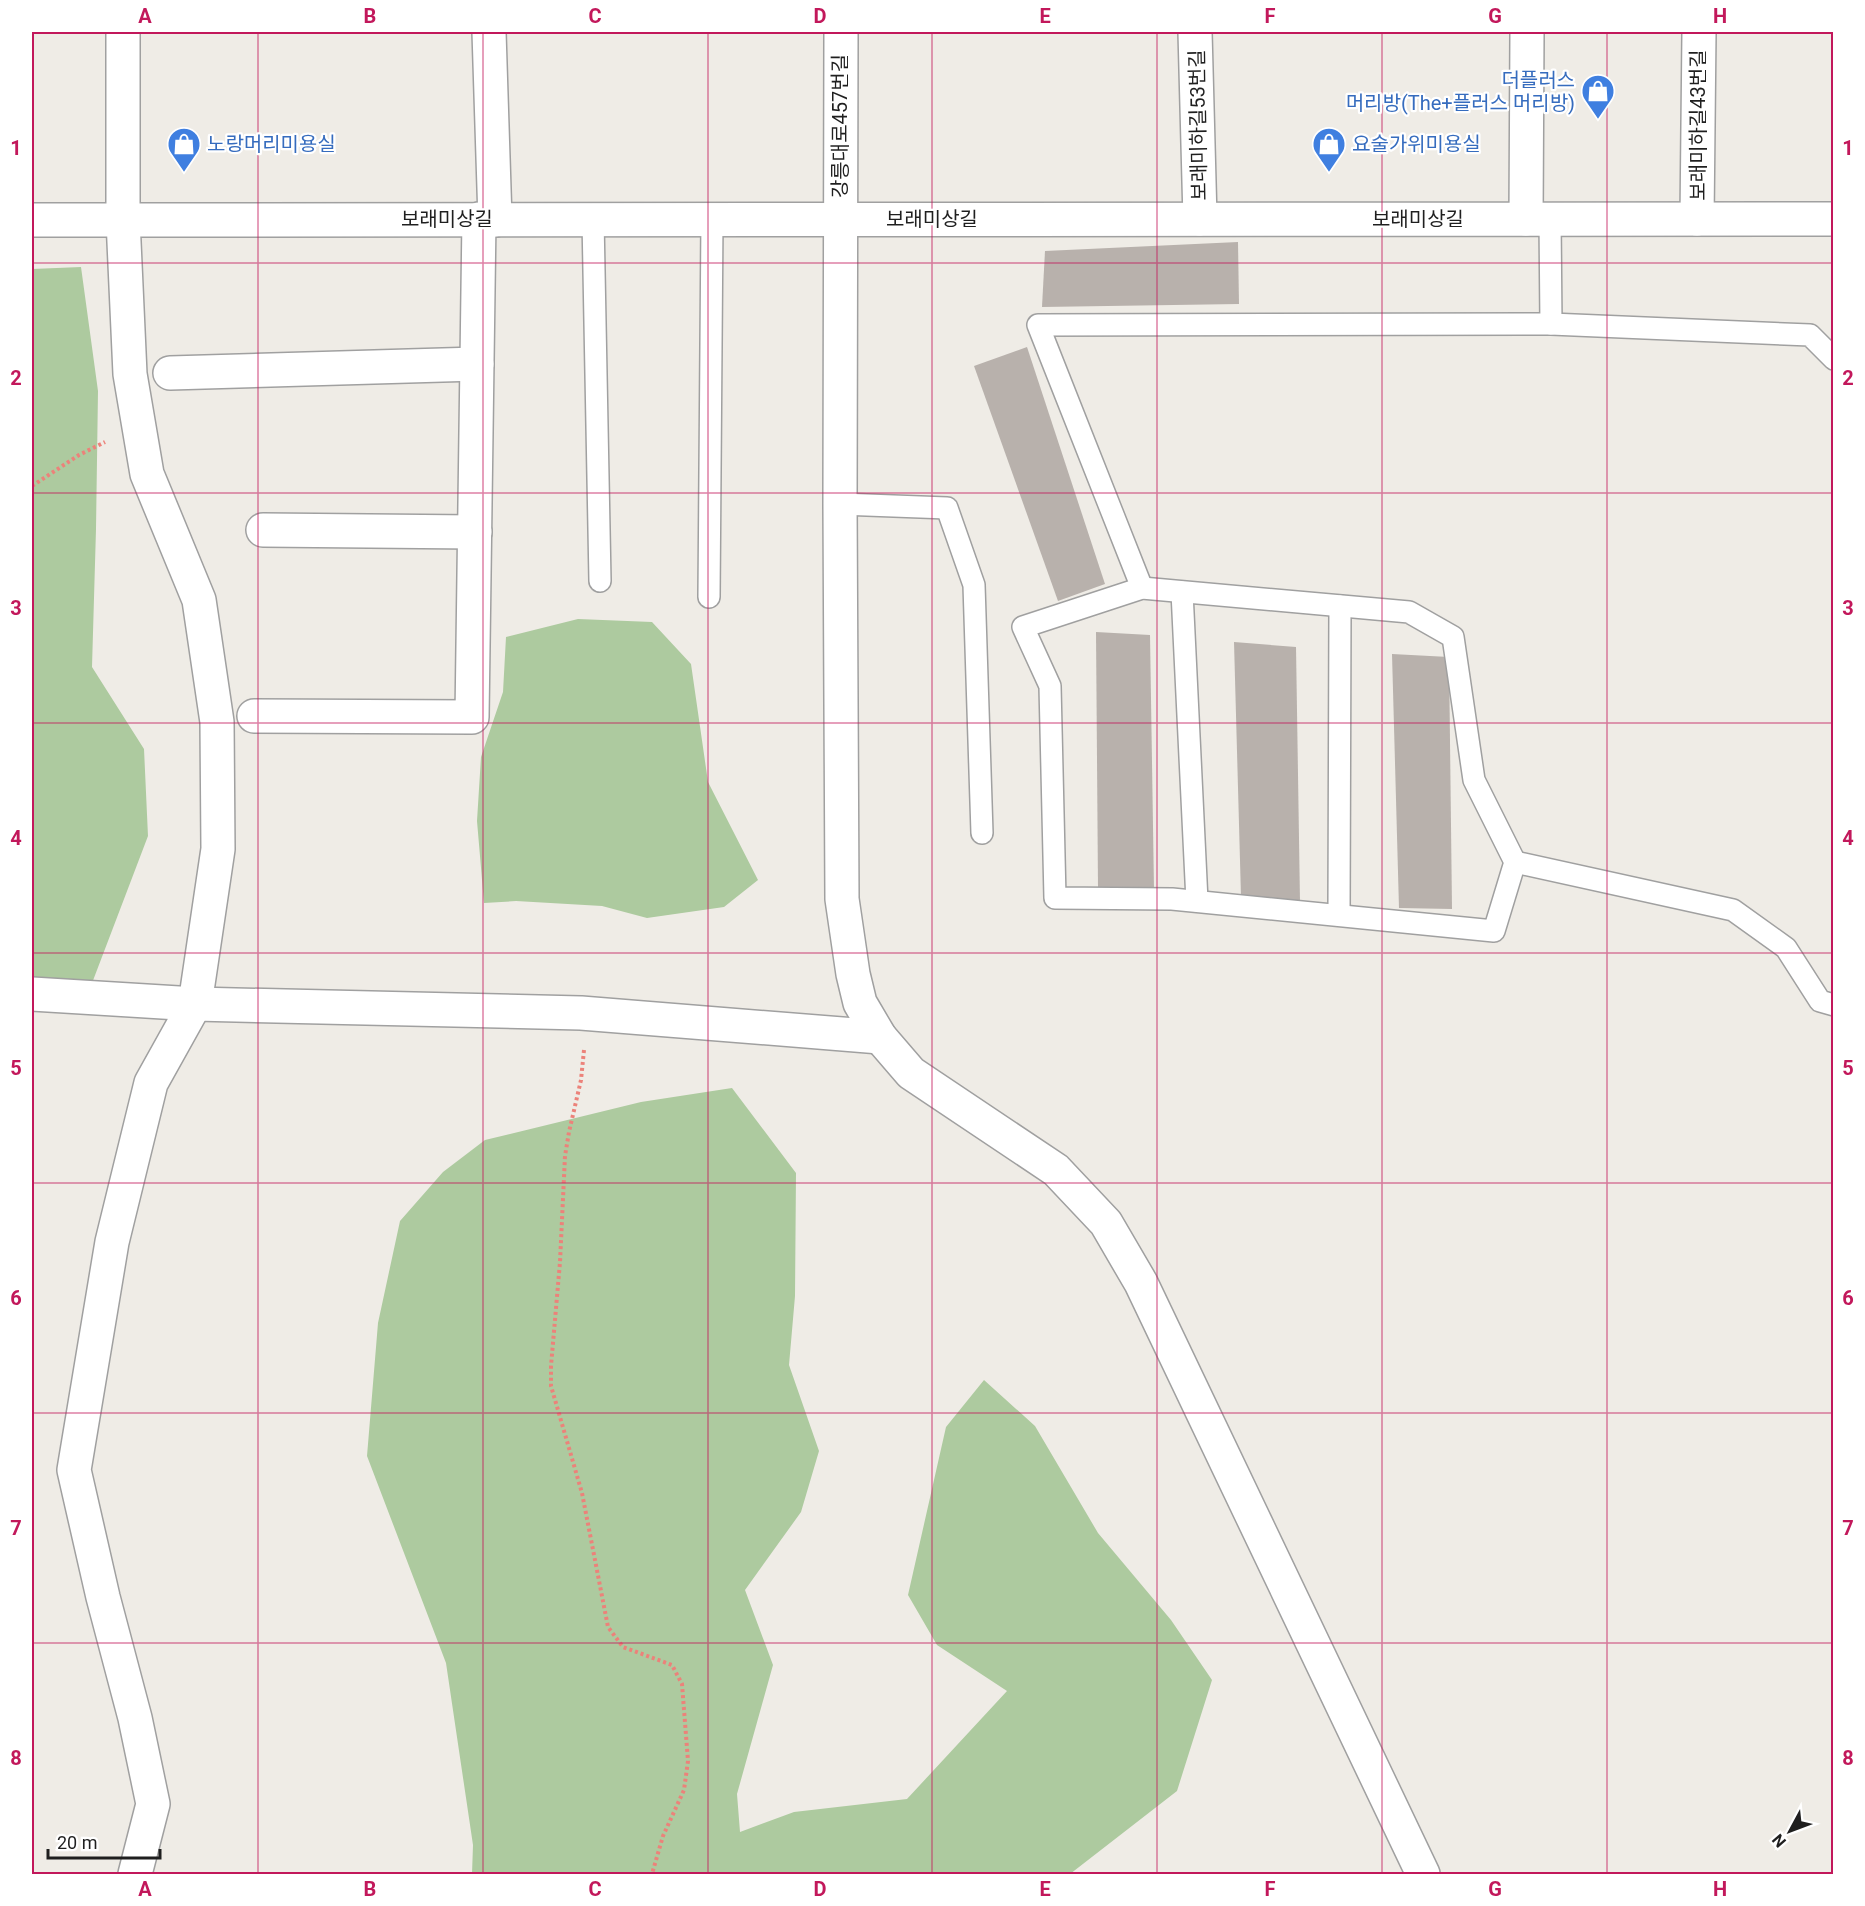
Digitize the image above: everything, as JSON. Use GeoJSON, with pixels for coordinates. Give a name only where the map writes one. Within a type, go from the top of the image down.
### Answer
{"type":"FeatureCollection","features":[{"type":"Feature","properties":{"kind":"street"},"geometry":{"type":"LineString","coordinates":[[123,32],[123,220],[130,374],[147,474],[199,600],[217,722],[218,849],[195,1004],[151,1083],[112,1242],[74,1470],[103,1597],[135,1718],[153,1804],[135,1875]]}},
{"type":"Feature","properties":{"kind":"street"},"geometry":{"type":"LineString","coordinates":[[254,716],[472,717],[477,364],[487,219],[489,32]]}},
{"type":"Feature","properties":{"kind":"street","name":"강릉대로457번길"},"geometry":{"type":"LineString","coordinates":[[841,32],[842,899],[853,974],[860,1003],[880,1037],[911,1073],[1056,1170],[1106,1223],[1141,1283],[1423,1875]]}},
{"type":"Feature","properties":{"kind":"street","name":"보래미하길53번길"},"geometry":{"type":"LineString","coordinates":[[1195,32],[1200,219]]}},
{"type":"Feature","properties":{"kind":"street"},"geometry":{"type":"LineString","coordinates":[[1527,32],[1538,219]]}},
{"type":"Feature","properties":{"kind":"street","name":"보래미하길43번길"},"geometry":{"type":"LineString","coordinates":[[1697,219],[1699,32]]}},
{"type":"Feature","properties":{"kind":"street","name":"보래미상길"},"geometry":{"type":"LineString","coordinates":[[32,220],[1833,219]]}},
{"type":"Feature","properties":{"kind":"street"},"geometry":{"type":"LineString","coordinates":[[170,373],[477,364]]}},
{"type":"Feature","properties":{"kind":"street"},"geometry":{"type":"LineString","coordinates":[[263,530],[475,532]]}},
{"type":"Feature","properties":{"kind":"street"},"geometry":{"type":"LineString","coordinates":[[32,994],[195,1004],[581,1013],[880,1037]]}},
{"type":"Feature","properties":{"kind":"lane"},"geometry":{"type":"LineString","coordinates":[[593,219],[600,581]]}},
{"type":"Feature","properties":{"kind":"lane"},"geometry":{"type":"LineString","coordinates":[[1538,219],[1551,324]]}},
{"type":"Feature","properties":{"kind":"lane"},"geometry":{"type":"LineString","coordinates":[[710,597],[712,220]]}},
{"type":"Feature","properties":{"kind":"lane"},"geometry":{"type":"LineString","coordinates":[[1142,588],[1038,325],[1551,324],[1810,335],[1833,359]]}},
{"type":"Feature","properties":{"kind":"lane"},"geometry":{"type":"LineString","coordinates":[[840,504],[947,508],[974,585],[982,833]]}},
{"type":"Feature","properties":{"kind":"lane"},"geometry":{"type":"LineString","coordinates":[[1142,588],[1182,592],[1409,612],[1453,637],[1474,780],[1515,862],[1494,931],[1172,899],[1055,898],[1050,686],[1023,627],[1142,588]]}},
{"type":"Feature","properties":{"kind":"lane"},"geometry":{"type":"LineString","coordinates":[[1182,592],[1197,901]]}},
{"type":"Feature","properties":{"kind":"lane"},"geometry":{"type":"LineString","coordinates":[[1339,915],[1340,606]]}},
{"type":"Feature","properties":{"kind":"lane"},"geometry":{"type":"LineString","coordinates":[[1515,862],[1733,910],[1786,948],[1820,1001],[1833,1005]]}},
{"type":"Feature","properties":{"kind":"path"},"geometry":{"type":"LineString","coordinates":[[32,486],[79,455],[139,428]]}},
{"type":"Feature","properties":{"kind":"path"},"geometry":{"type":"LineString","coordinates":[[581,1013],[583,1056],[581,1080],[566,1156],[551,1386],[582,1493],[608,1627],[623,1647],[672,1665],[682,1684],[688,1761],[684,1790],[663,1836],[652,1875]]}},
{"type":"Feature","properties":{"kind":"green space"},"geometry":{"type":"Polygon","coordinates":[[[81,267],[98,391],[92,667],[144,749],[148,836],[89,991],[32,990],[32,269],[81,267]]]}},
{"type":"Feature","properties":{"kind":"green space"},"geometry":{"type":"Polygon","coordinates":[[[578,619],[652,622],[691,664],[708,782],[758,880],[724,907],[647,918],[602,906],[516,901],[484,903],[477,821],[481,757],[503,692],[506,637],[578,619]]]}},
{"type":"Feature","properties":{"kind":"green space"},"geometry":{"type":"Polygon","coordinates":[[[732,1088],[796,1173],[795,1296],[789,1365],[819,1451],[801,1512],[745,1590],[773,1665],[737,1794],[740,1832],[794,1812],[907,1799],[1007,1691],[937,1645],[908,1595],[946,1427],[984,1380],[1035,1426],[1098,1533],[1171,1620],[1212,1680],[1177,1791],[1070,1874],[472,1874],[473,1845],[446,1663],[367,1456],[378,1323],[400,1221],[443,1172],[485,1140],[641,1102],[732,1088]]]}},
{"type":"Feature","properties":{"kind":"building"},"geometry":{"type":"Polygon","coordinates":[[[1238,242],[1239,304],[1042,307],[1045,251],[1238,242]]]}},
{"type":"Feature","properties":{"kind":"building"},"geometry":{"type":"Polygon","coordinates":[[[1027,347],[1105,584],[1058,601],[974,366],[1027,347]]]}},
{"type":"Feature","properties":{"kind":"building"},"geometry":{"type":"Polygon","coordinates":[[[1096,632],[1150,635],[1154,891],[1098,887],[1096,632]]]}},
{"type":"Feature","properties":{"kind":"building"},"geometry":{"type":"Polygon","coordinates":[[[1234,642],[1296,647],[1300,903],[1241,897],[1234,642]]]}},
{"type":"Feature","properties":{"kind":"building"},"geometry":{"type":"Polygon","coordinates":[[[1392,654],[1449,657],[1452,909],[1399,908],[1392,654]]]}},
{"type":"Feature","properties":{"kind":"place","name":"더플러스 머리방(The+플러스 머리방)"},"geometry":{"type":"Point","coordinates":[1598,120]}},
{"type":"Feature","properties":{"kind":"place","name":"노랑머리미용실"},"geometry":{"type":"Point","coordinates":[184,173]}},
{"type":"Feature","properties":{"kind":"place","name":"요술가위미용실"},"geometry":{"type":"Point","coordinates":[1329,173]}}]}
